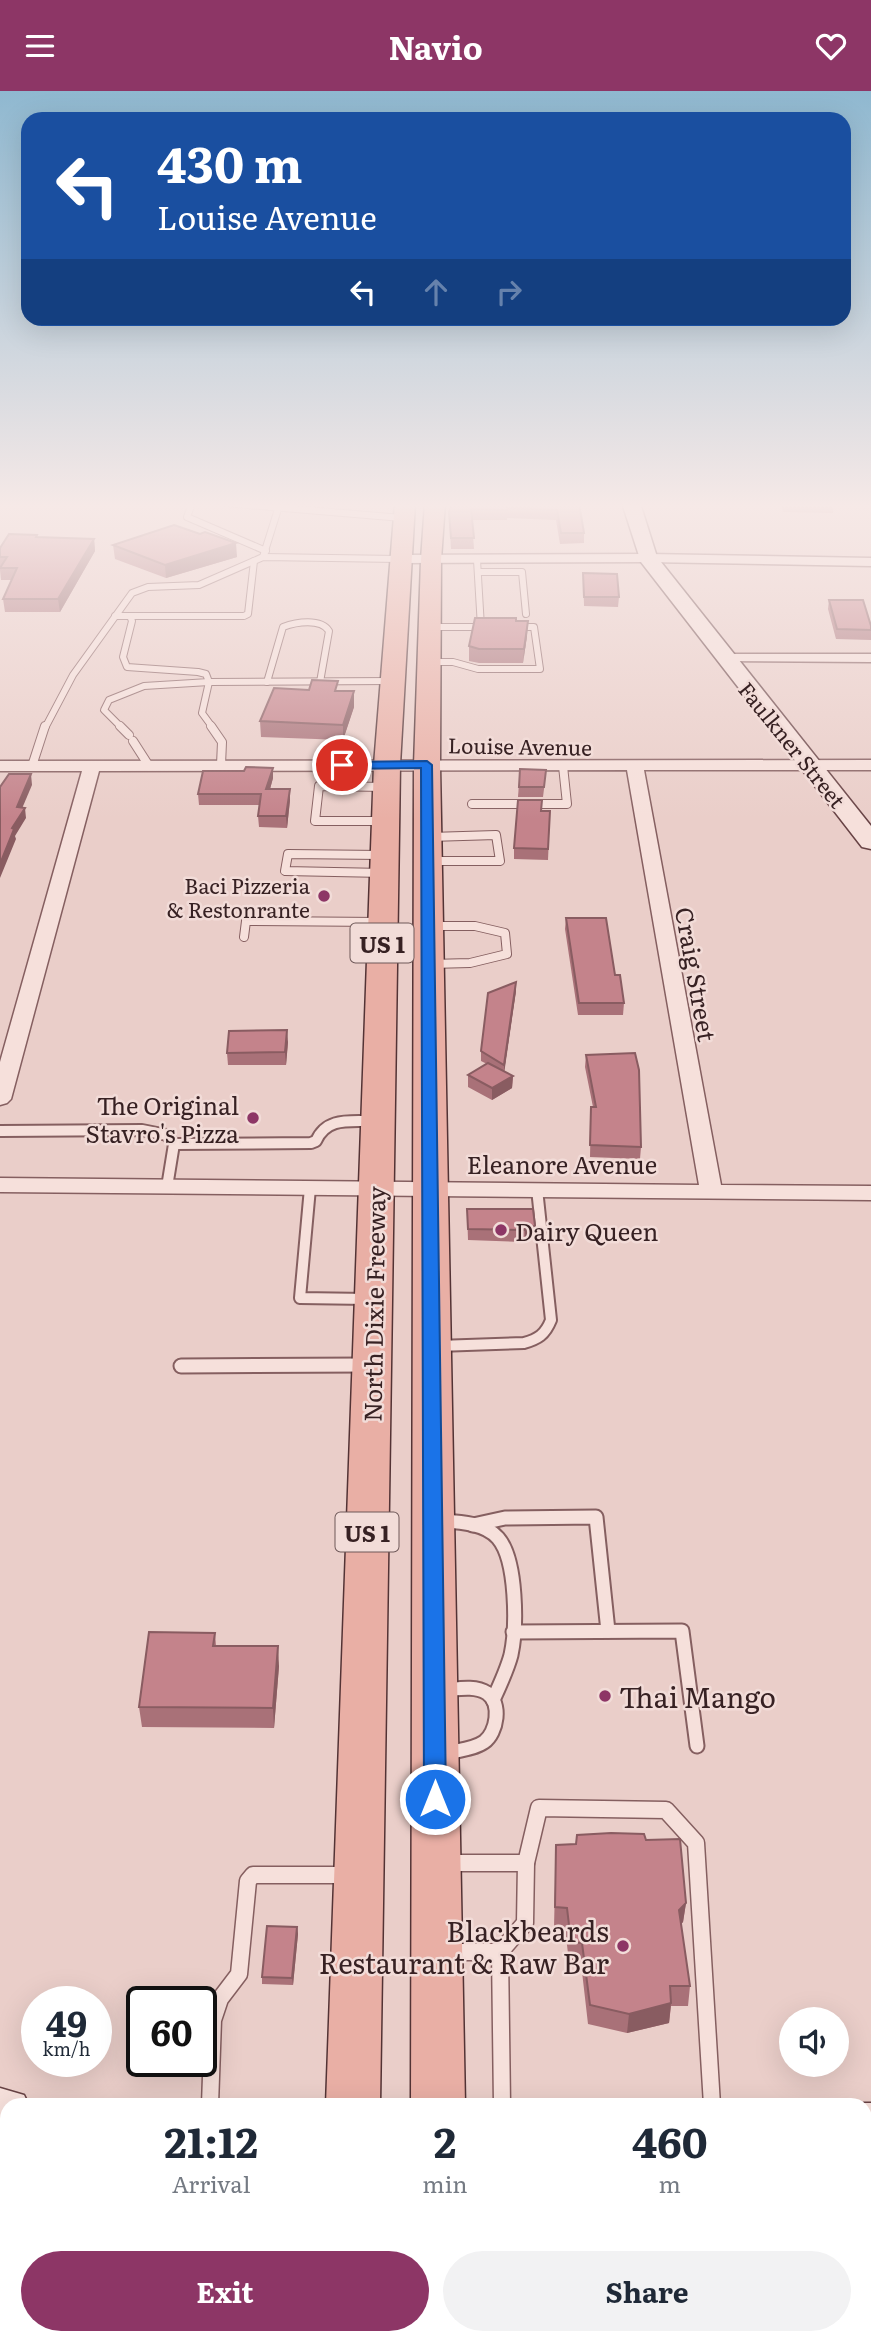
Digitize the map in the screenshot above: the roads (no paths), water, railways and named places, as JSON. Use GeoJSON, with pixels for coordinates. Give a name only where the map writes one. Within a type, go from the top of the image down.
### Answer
{"type":"FeatureCollection","features":[{"type":"Feature","properties":{"kind":"main road","name":"North Dixie Freeway"},"geometry":{"type":"LineString","coordinates":[[352,2098],[386,776],[396,608]]}},
{"type":"Feature","properties":{"kind":"main road","name":"US 1"},"geometry":{"type":"LineString","coordinates":[[430,608],[427,849],[431,1346],[453,1523],[434,1691],[438,2098]]}},
{"type":"Feature","properties":{"kind":"street","name":"Faulkner Street"},"geometry":{"type":"LineString","coordinates":[[686,608],[871,842]]}},
{"type":"Feature","properties":{"kind":"street"},"geometry":{"type":"LineString","coordinates":[[724,658],[868,658]]}},
{"type":"Feature","properties":{"kind":"street","name":"Louise Avenue"},"geometry":{"type":"LineString","coordinates":[[0,766],[221,765],[386,776],[427,765],[871,765]]}},
{"type":"Feature","properties":{"kind":"street"},"geometry":{"type":"LineString","coordinates":[[0,1099],[92,766]]}},
{"type":"Feature","properties":{"kind":"street","name":"Craig Street"},"geometry":{"type":"LineString","coordinates":[[635,767],[711,1190]]}},
{"type":"Feature","properties":{"kind":"street","name":"Eleanore Avenue"},"geometry":{"type":"LineString","coordinates":[[0,1185],[871,1193]]}},
{"type":"Feature","properties":{"kind":"lane"},"geometry":{"type":"LineString","coordinates":[[32,766],[39,735],[65,685],[121,608]]}},
{"type":"Feature","properties":{"kind":"lane"},"geometry":{"type":"LineString","coordinates":[[115,616],[244,616],[248,614],[249,608]]}},
{"type":"Feature","properties":{"kind":"lane"},"geometry":{"type":"LineString","coordinates":[[480,608],[481,627]]}},
{"type":"Feature","properties":{"kind":"lane"},"geometry":{"type":"LineString","coordinates":[[525,608],[526,614]]}},
{"type":"Feature","properties":{"kind":"lane"},"geometry":{"type":"LineString","coordinates":[[130,616],[132,621],[122,657],[127,667],[206,674],[209,682],[202,713],[223,740],[225,752],[221,765]]}},
{"type":"Feature","properties":{"kind":"lane"},"geometry":{"type":"LineString","coordinates":[[267,682],[283,627],[315,623],[328,627],[330,631],[320,682]]}},
{"type":"Feature","properties":{"kind":"lane"},"geometry":{"type":"LineString","coordinates":[[429,627],[494,627]]}},
{"type":"Feature","properties":{"kind":"lane"},"geometry":{"type":"LineString","coordinates":[[429,662],[453,662],[478,669],[540,669],[534,627],[508,627]]}},
{"type":"Feature","properties":{"kind":"lane"},"geometry":{"type":"LineString","coordinates":[[149,766],[131,738],[104,710],[108,699],[144,685],[392,681]]}},
{"type":"Feature","properties":{"kind":"lane"},"geometry":{"type":"LineString","coordinates":[[472,804],[567,804],[563,766]]}},
{"type":"Feature","properties":{"kind":"lane"},"geometry":{"type":"LineString","coordinates":[[385,821],[314,821],[319,786],[386,776]]}},
{"type":"Feature","properties":{"kind":"lane"},"geometry":{"type":"LineString","coordinates":[[496,835],[500,861],[427,849],[496,835]]}},
{"type":"Feature","properties":{"kind":"lane"},"geometry":{"type":"LineString","coordinates":[[288,854],[384,864],[285,871],[288,854]]}},
{"type":"Feature","properties":{"kind":"lane"},"geometry":{"type":"LineString","coordinates":[[244,937],[246,921],[383,922]]}},
{"type":"Feature","properties":{"kind":"lane"},"geometry":{"type":"LineString","coordinates":[[428,926],[475,926],[505,933],[507,954],[470,963],[428,964]]}},
{"type":"Feature","properties":{"kind":"lane"},"geometry":{"type":"LineString","coordinates":[[174,1144],[311,1143],[316,1141],[320,1132],[330,1123],[377,1121]]}},
{"type":"Feature","properties":{"kind":"lane"},"geometry":{"type":"LineString","coordinates":[[0,1131],[142,1130],[167,1135],[174,1144],[167,1187]]}},
{"type":"Feature","properties":{"kind":"lane"},"geometry":{"type":"LineString","coordinates":[[310,1188],[300,1298],[373,1299]]}},
{"type":"Feature","properties":{"kind":"lane"},"geometry":{"type":"LineString","coordinates":[[431,1346],[511,1344],[535,1340],[543,1335],[551,1320],[537,1189]]}},
{"type":"Feature","properties":{"kind":"lane"},"geometry":{"type":"LineString","coordinates":[[181,1366],[372,1365]]}},
{"type":"Feature","properties":{"kind":"lane"},"geometry":{"type":"LineString","coordinates":[[453,1523],[505,1518],[596,1517],[608,1632]]}},
{"type":"Feature","properties":{"kind":"lane"},"geometry":{"type":"LineString","coordinates":[[435,1756],[475,1746],[490,1737],[494,1730],[493,1700],[509,1663],[513,1632],[507,1552],[498,1538],[453,1523]]}},
{"type":"Feature","properties":{"kind":"lane"},"geometry":{"type":"LineString","coordinates":[[513,1632],[682,1631],[697,1746]]}},
{"type":"Feature","properties":{"kind":"lane"},"geometry":{"type":"LineString","coordinates":[[434,1691],[467,1688],[489,1694],[493,1700]]}},
{"type":"Feature","properties":{"kind":"lane"},"geometry":{"type":"LineString","coordinates":[[502,2098],[500,1952],[525,1923],[526,1863],[539,1808],[666,1810],[696,1843],[712,2098]]}},
{"type":"Feature","properties":{"kind":"lane"},"geometry":{"type":"LineString","coordinates":[[436,1863],[526,1863]]}},
{"type":"Feature","properties":{"kind":"lane"},"geometry":{"type":"LineString","coordinates":[[209,2098],[213,2020],[220,1999],[239,1974],[248,1881],[253,1875],[359,1875]]}},
{"type":"Feature","properties":{"kind":"lane"},"geometry":{"type":"LineString","coordinates":[[436,1951],[500,1952]]}},
{"type":"Feature","properties":{"kind":"place","name":"Baci Pizzeria & Restonrante"},"geometry":{"type":"Point","coordinates":[324,896]}},
{"type":"Feature","properties":{"kind":"place","name":"The Original Stavro's Pizza"},"geometry":{"type":"Point","coordinates":[253,1118]}},
{"type":"Feature","properties":{"kind":"place","name":"Dairy Queen"},"geometry":{"type":"Point","coordinates":[501,1230]}},
{"type":"Feature","properties":{"kind":"place","name":"Thai Mango"},"geometry":{"type":"Point","coordinates":[605,1696]}},
{"type":"Feature","properties":{"kind":"place","name":"Blackbeards Restaurant & Raw Bar"},"geometry":{"type":"Point","coordinates":[623,1946]}}]}
